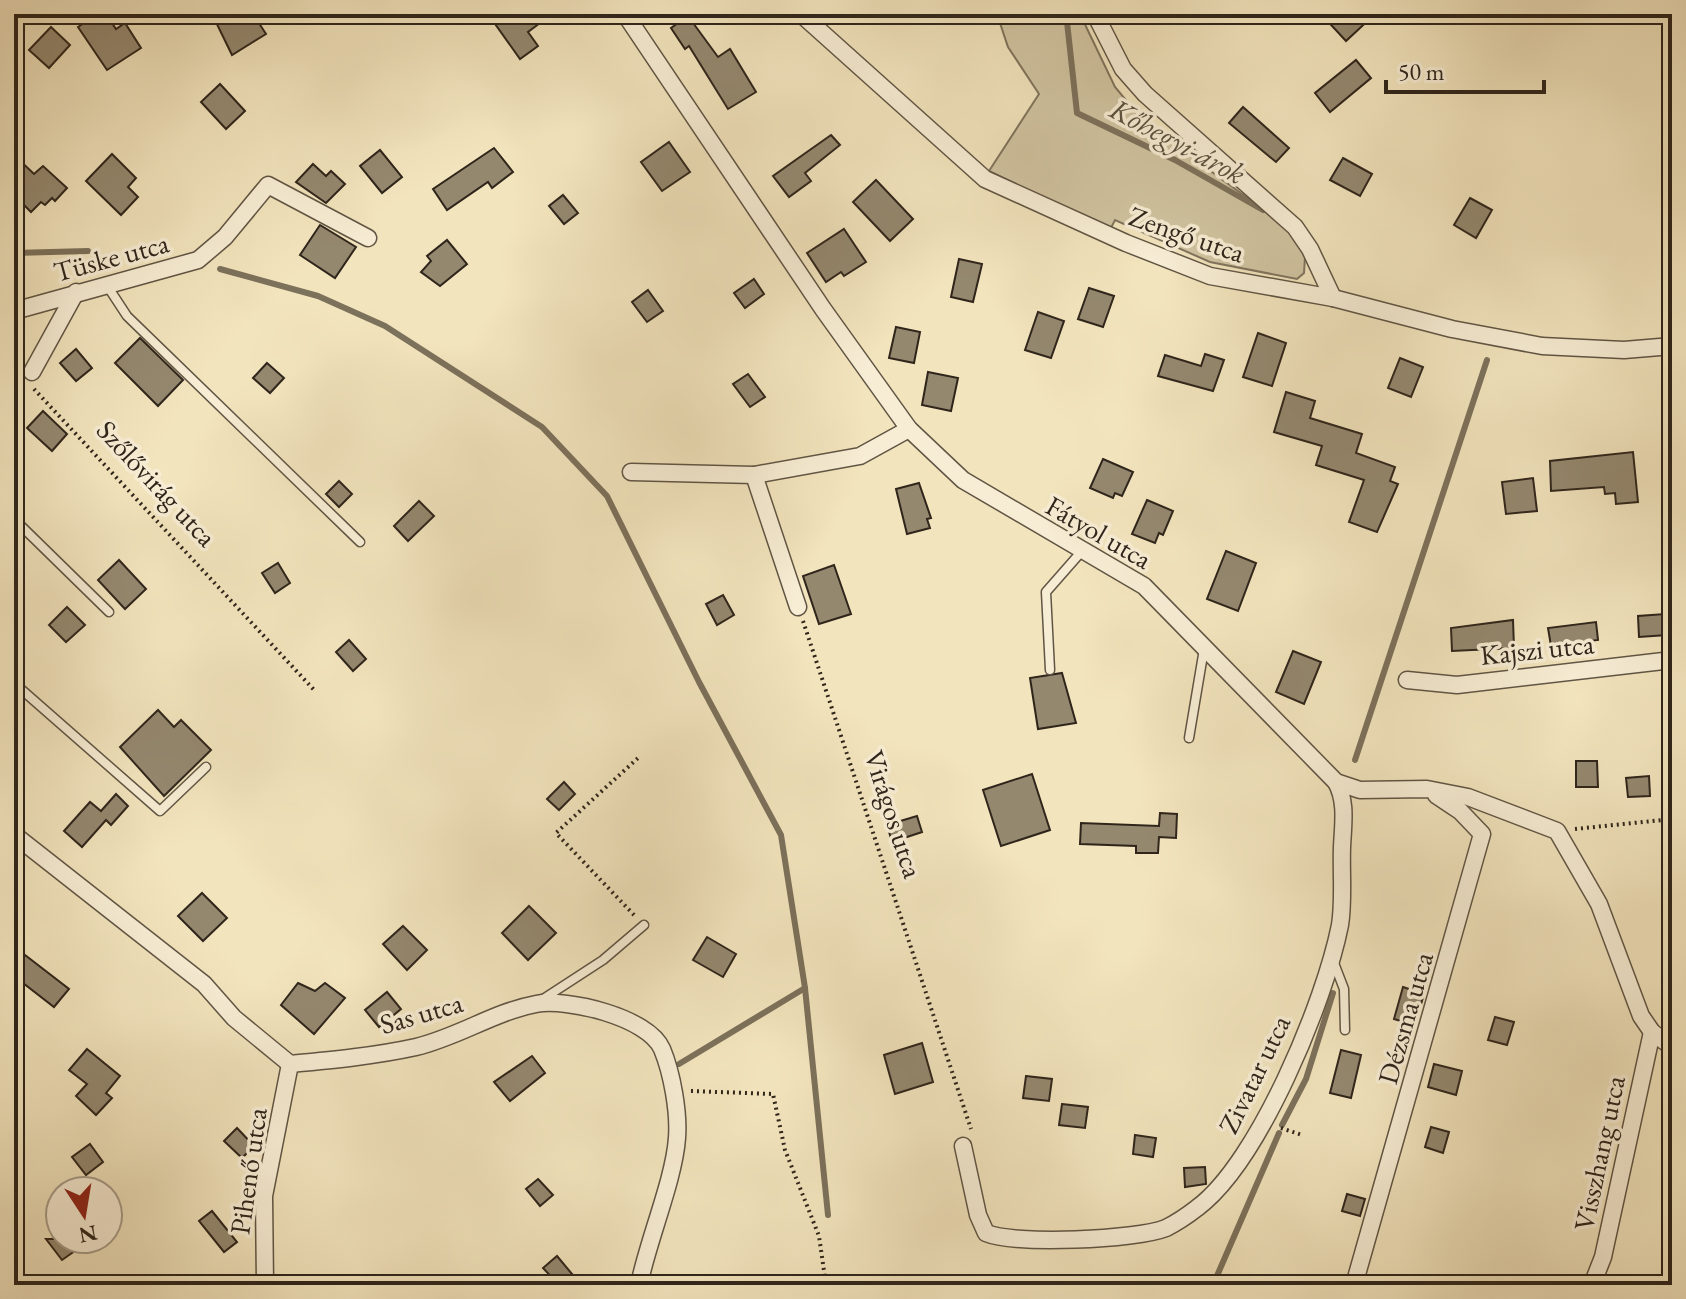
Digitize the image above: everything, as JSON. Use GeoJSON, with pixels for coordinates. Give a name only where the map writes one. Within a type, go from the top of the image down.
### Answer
{"type":"FeatureCollection","features":[{"type":"Feature","properties":{"kind":"street","name":"Fátyol utca"},"geometry":{"type":"LineString","coordinates":[[625,14],[823,309],[909,429],[963,480],[1144,586],[1336,782]]}},
{"type":"Feature","properties":{"kind":"street","name":"Zengő utca"},"geometry":{"type":"LineString","coordinates":[[801,14],[985,179],[1126,243],[1210,276],[1333,298],[1452,329],[1542,346],[1624,350],[1672,346]]}},
{"type":"Feature","properties":{"kind":"street"},"geometry":{"type":"LineString","coordinates":[[1095,14],[1123,69],[1145,94],[1295,227],[1310,249],[1333,298]]}},
{"type":"Feature","properties":{"kind":"street","name":"Tüske utca"},"geometry":{"type":"LineString","coordinates":[[14,311],[106,283],[160,274],[198,260],[225,237],[268,185],[368,238]]}},
{"type":"Feature","properties":{"kind":"street"},"geometry":{"type":"LineString","coordinates":[[32,372],[76,292]]}},
{"type":"Feature","properties":{"kind":"street"},"geometry":{"type":"LineString","coordinates":[[631,472],[754,475],[860,456],[909,429]]}},
{"type":"Feature","properties":{"kind":"street"},"geometry":{"type":"LineString","coordinates":[[754,475],[798,607]]}},
{"type":"Feature","properties":{"kind":"street","name":"Kajszi utca"},"geometry":{"type":"LineString","coordinates":[[1407,680],[1457,685],[1672,660]]}},
{"type":"Feature","properties":{"kind":"street"},"geometry":{"type":"LineString","coordinates":[[1336,782],[1360,790],[1427,789],[1468,797],[1557,831],[1599,904],[1633,999],[1652,1032],[1672,1047]]}},
{"type":"Feature","properties":{"kind":"street","name":"Zivatar utca"},"geometry":{"type":"LineString","coordinates":[[968,1139],[978,1215],[986,1233],[999,1238],[1096,1237],[1165,1228],[1199,1207],[1238,1163],[1264,1123],[1306,1031],[1340,924],[1344,802],[1336,782]]}},
{"type":"Feature","properties":{"kind":"street","name":"Dézsma utca"},"geometry":{"type":"LineString","coordinates":[[1354,1285],[1482,834],[1460,811],[1427,789]]}},
{"type":"Feature","properties":{"kind":"street"},"geometry":{"type":"LineString","coordinates":[[15,839],[204,984],[234,1018],[290,1064]]}},
{"type":"Feature","properties":{"kind":"street","name":"Sas utca"},"geometry":{"type":"LineString","coordinates":[[290,1064],[413,1047],[537,1004],[553,1002],[585,1007],[644,1028],[662,1047],[672,1091],[677,1139],[639,1285]]}},
{"type":"Feature","properties":{"kind":"street","name":"Visszhang utca"},"geometry":{"type":"LineString","coordinates":[[1592,1285],[1603,1257],[1652,1032]]}},
{"type":"Feature","properties":{"kind":"street","name":"Pihenő utca"},"geometry":{"type":"LineString","coordinates":[[265,1285],[264,1196],[290,1064]]}},
{"type":"Feature","properties":{"kind":"lane"},"geometry":{"type":"LineString","coordinates":[[106,283],[127,316],[360,542]]}},
{"type":"Feature","properties":{"kind":"lane"},"geometry":{"type":"LineString","coordinates":[[14,519],[109,612]]}},
{"type":"Feature","properties":{"kind":"lane"},"geometry":{"type":"LineString","coordinates":[[1050,670],[1046,592],[1083,550]]}},
{"type":"Feature","properties":{"kind":"lane"},"geometry":{"type":"LineString","coordinates":[[1189,738],[1205,648]]}},
{"type":"Feature","properties":{"kind":"lane"},"geometry":{"type":"LineString","coordinates":[[14,683],[160,811],[206,767]]}},
{"type":"Feature","properties":{"kind":"lane"},"geometry":{"type":"LineString","coordinates":[[537,1004],[603,960],[644,925]]}},
{"type":"Feature","properties":{"kind":"lane"},"geometry":{"type":"LineString","coordinates":[[1330,955],[1344,989],[1345,1030]]}},
{"type":"Feature","properties":{"kind":"path","name":"Szőlővirág utca"},"geometry":{"type":"LineString","coordinates":[[32,372],[33,388],[316,692]]}},
{"type":"Feature","properties":{"kind":"path","name":"Virágos utca"},"geometry":{"type":"LineString","coordinates":[[798,607],[968,1139]]}},
{"type":"Feature","properties":{"kind":"path"},"geometry":{"type":"LineString","coordinates":[[638,758],[556,833],[644,925]]}},
{"type":"Feature","properties":{"kind":"path"},"geometry":{"type":"LineString","coordinates":[[1557,831],[1672,819]]}},
{"type":"Feature","properties":{"kind":"path"},"geometry":{"type":"LineString","coordinates":[[672,1091],[773,1094],[785,1150],[819,1236],[826,1285]]}},
{"type":"Feature","properties":{"kind":"shaded area"},"geometry":{"type":"Polygon","coordinates":[[[997,14],[1080,14],[1115,87],[1144,122],[1291,230],[1305,257],[1304,273],[1297,279],[1210,262],[1115,220],[1110,230],[989,171],[1039,94],[1008,47],[997,14]]]}},
{"type":"Feature","properties":{"kind":"building"},"geometry":{"type":"Polygon","coordinates":[[[98,14],[106,14],[116,29],[125,23],[141,48],[107,70],[78,27],[98,14]]]}},
{"type":"Feature","properties":{"kind":"building"},"geometry":{"type":"Polygon","coordinates":[[[212,14],[253,14],[266,34],[232,55],[212,14]]]}},
{"type":"Feature","properties":{"kind":"building"},"geometry":{"type":"Polygon","coordinates":[[[488,14],[552,14],[528,32],[538,46],[520,59],[488,14]]]}},
{"type":"Feature","properties":{"kind":"building"},"geometry":{"type":"Polygon","coordinates":[[[1321,14],[1375,14],[1346,41],[1321,14]]]}},
{"type":"Feature","properties":{"kind":"building"},"geometry":{"type":"Polygon","coordinates":[[[688,16],[718,57],[730,49],[756,92],[728,109],[689,46],[685,49],[671,28],[688,16]]]}},
{"type":"Feature","properties":{"kind":"building"},"geometry":{"type":"Polygon","coordinates":[[[51,27],[70,45],[49,68],[29,50],[51,27]]]}},
{"type":"Feature","properties":{"kind":"building"},"geometry":{"type":"Polygon","coordinates":[[[1356,60],[1371,78],[1330,112],[1315,93],[1356,60]]]}},
{"type":"Feature","properties":{"kind":"building"},"geometry":{"type":"Polygon","coordinates":[[[220,84],[245,111],[226,129],[201,102],[220,84]]]}},
{"type":"Feature","properties":{"kind":"building"},"geometry":{"type":"Polygon","coordinates":[[[1243,107],[1289,148],[1276,162],[1229,123],[1243,107]]]}},
{"type":"Feature","properties":{"kind":"building"},"geometry":{"type":"Polygon","coordinates":[[[831,135],[840,145],[805,173],[811,181],[789,197],[773,176],[831,135]]]}},
{"type":"Feature","properties":{"kind":"building"},"geometry":{"type":"Polygon","coordinates":[[[669,142],[690,172],[662,191],[641,162],[669,142]]]}},
{"type":"Feature","properties":{"kind":"building"},"geometry":{"type":"Polygon","coordinates":[[[494,148],[513,172],[492,188],[488,182],[447,210],[433,189],[494,148]]]}},
{"type":"Feature","properties":{"kind":"building"},"geometry":{"type":"Polygon","coordinates":[[[380,150],[402,177],[382,193],[360,166],[380,150]]]}},
{"type":"Feature","properties":{"kind":"building"},"geometry":{"type":"Polygon","coordinates":[[[112,154],[136,178],[128,187],[138,197],[121,215],[86,181],[112,154]]]}},
{"type":"Feature","properties":{"kind":"building"},"geometry":{"type":"Polygon","coordinates":[[[14,155],[34,174],[43,166],[67,188],[55,201],[52,198],[45,205],[41,202],[31,212],[14,195],[14,155]]]}},
{"type":"Feature","properties":{"kind":"building"},"geometry":{"type":"Polygon","coordinates":[[[1343,158],[1372,174],[1360,196],[1330,180],[1343,158]]]}},
{"type":"Feature","properties":{"kind":"building"},"geometry":{"type":"Polygon","coordinates":[[[313,164],[326,176],[331,171],[345,184],[326,203],[296,182],[313,164]]]}},
{"type":"Feature","properties":{"kind":"building"},"geometry":{"type":"Polygon","coordinates":[[[876,180],[913,219],[890,241],[853,202],[876,180]]]}},
{"type":"Feature","properties":{"kind":"building"},"geometry":{"type":"Polygon","coordinates":[[[563,195],[578,213],[564,224],[549,206],[563,195]]]}},
{"type":"Feature","properties":{"kind":"building"},"geometry":{"type":"Polygon","coordinates":[[[1470,198],[1492,210],[1476,238],[1454,225],[1470,198]]]}},
{"type":"Feature","properties":{"kind":"building"},"geometry":{"type":"Polygon","coordinates":[[[320,225],[356,247],[335,278],[300,255],[320,225]]]}},
{"type":"Feature","properties":{"kind":"building"},"geometry":{"type":"Polygon","coordinates":[[[844,229],[866,262],[844,276],[841,272],[826,282],[807,253],[844,229]]]}},
{"type":"Feature","properties":{"kind":"building"},"geometry":{"type":"Polygon","coordinates":[[[447,240],[467,264],[440,286],[421,272],[431,261],[427,256],[447,240]]]}},
{"type":"Feature","properties":{"kind":"building"},"geometry":{"type":"Polygon","coordinates":[[[959,259],[982,264],[973,302],[951,297],[959,259]]]}},
{"type":"Feature","properties":{"kind":"building"},"geometry":{"type":"Polygon","coordinates":[[[754,279],[764,294],[745,308],[734,293],[754,279]]]}},
{"type":"Feature","properties":{"kind":"building"},"geometry":{"type":"Polygon","coordinates":[[[1089,288],[1114,296],[1103,327],[1078,319],[1089,288]]]}},
{"type":"Feature","properties":{"kind":"building"},"geometry":{"type":"Polygon","coordinates":[[[648,290],[663,311],[647,322],[632,302],[648,290]]]}},
{"type":"Feature","properties":{"kind":"building"},"geometry":{"type":"Polygon","coordinates":[[[1038,312],[1064,321],[1051,358],[1025,350],[1038,312]]]}},
{"type":"Feature","properties":{"kind":"building"},"geometry":{"type":"Polygon","coordinates":[[[896,327],[920,332],[914,363],[889,358],[896,327]]]}},
{"type":"Feature","properties":{"kind":"building"},"geometry":{"type":"Polygon","coordinates":[[[1258,333],[1286,343],[1272,386],[1243,377],[1258,333]]]}},
{"type":"Feature","properties":{"kind":"building"},"geometry":{"type":"Polygon","coordinates":[[[140,338],[183,380],[158,406],[115,363],[140,338]]]}},
{"type":"Feature","properties":{"kind":"building"},"geometry":{"type":"Polygon","coordinates":[[[76,349],[92,368],[76,381],[60,363],[76,349]]]}},
{"type":"Feature","properties":{"kind":"building"},"geometry":{"type":"Polygon","coordinates":[[[1205,354],[1224,360],[1213,391],[1158,376],[1165,355],[1201,366],[1205,354]]]}},
{"type":"Feature","properties":{"kind":"building"},"geometry":{"type":"Polygon","coordinates":[[[1400,358],[1423,367],[1411,397],[1388,388],[1400,358]]]}},
{"type":"Feature","properties":{"kind":"building"},"geometry":{"type":"Polygon","coordinates":[[[267,363],[284,378],[270,393],[253,378],[267,363]]]}},
{"type":"Feature","properties":{"kind":"building"},"geometry":{"type":"Polygon","coordinates":[[[928,372],[958,378],[951,411],[922,405],[928,372]]]}},
{"type":"Feature","properties":{"kind":"building"},"geometry":{"type":"Polygon","coordinates":[[[748,374],[765,397],[750,407],[733,384],[748,374]]]}},
{"type":"Feature","properties":{"kind":"building"},"geometry":{"type":"Polygon","coordinates":[[[1286,392],[1315,401],[1310,418],[1362,434],[1356,453],[1395,467],[1390,481],[1398,484],[1377,532],[1349,522],[1364,480],[1316,465],[1322,446],[1274,432],[1286,392]]]}},
{"type":"Feature","properties":{"kind":"building"},"geometry":{"type":"Polygon","coordinates":[[[43,411],[67,434],[52,451],[27,428],[43,411]]]}},
{"type":"Feature","properties":{"kind":"building"},"geometry":{"type":"Polygon","coordinates":[[[1633,452],[1638,502],[1616,504],[1615,493],[1605,494],[1604,487],[1551,491],[1550,461],[1633,452]]]}},
{"type":"Feature","properties":{"kind":"building"},"geometry":{"type":"Polygon","coordinates":[[[1103,459],[1133,472],[1122,496],[1115,493],[1113,498],[1090,488],[1103,459]]]}},
{"type":"Feature","properties":{"kind":"building"},"geometry":{"type":"Polygon","coordinates":[[[1533,478],[1537,511],[1506,514],[1502,482],[1533,478]]]}},
{"type":"Feature","properties":{"kind":"building"},"geometry":{"type":"Polygon","coordinates":[[[339,481],[352,494],[339,507],[326,494],[339,481]]]}},
{"type":"Feature","properties":{"kind":"building"},"geometry":{"type":"Polygon","coordinates":[[[919,483],[931,518],[927,519],[930,528],[907,534],[896,489],[919,483]]]}},
{"type":"Feature","properties":{"kind":"building"},"geometry":{"type":"Polygon","coordinates":[[[1147,500],[1173,511],[1163,535],[1159,533],[1155,543],[1132,534],[1147,500]]]}},
{"type":"Feature","properties":{"kind":"building"},"geometry":{"type":"Polygon","coordinates":[[[419,501],[434,516],[408,541],[394,526],[419,501]]]}},
{"type":"Feature","properties":{"kind":"building"},"geometry":{"type":"Polygon","coordinates":[[[1226,551],[1256,563],[1238,611],[1207,599],[1226,551]]]}},
{"type":"Feature","properties":{"kind":"building"},"geometry":{"type":"Polygon","coordinates":[[[119,560],[146,589],[125,609],[98,580],[119,560]]]}},
{"type":"Feature","properties":{"kind":"building"},"geometry":{"type":"Polygon","coordinates":[[[278,563],[290,583],[275,593],[262,573],[278,563]]]}},
{"type":"Feature","properties":{"kind":"building"},"geometry":{"type":"Polygon","coordinates":[[[834,565],[851,614],[819,624],[803,576],[834,565]]]}},
{"type":"Feature","properties":{"kind":"building"},"geometry":{"type":"Polygon","coordinates":[[[723,595],[734,615],[717,625],[706,604],[723,595]]]}},
{"type":"Feature","properties":{"kind":"building"},"geometry":{"type":"Polygon","coordinates":[[[67,607],[85,625],[66,642],[49,625],[67,607]]]}},
{"type":"Feature","properties":{"kind":"building"},"geometry":{"type":"Polygon","coordinates":[[[1665,614],[1667,635],[1639,637],[1638,616],[1665,614]]]}},
{"type":"Feature","properties":{"kind":"building"},"geometry":{"type":"Polygon","coordinates":[[[1513,620],[1514,648],[1452,651],[1451,628],[1513,620]]]}},
{"type":"Feature","properties":{"kind":"building"},"geometry":{"type":"Polygon","coordinates":[[[1596,622],[1598,640],[1551,646],[1548,628],[1596,622]]]}},
{"type":"Feature","properties":{"kind":"building"},"geometry":{"type":"Polygon","coordinates":[[[349,640],[366,659],[353,671],[336,652],[349,640]]]}},
{"type":"Feature","properties":{"kind":"building"},"geometry":{"type":"Polygon","coordinates":[[[1293,651],[1321,662],[1304,704],[1276,692],[1293,651]]]}},
{"type":"Feature","properties":{"kind":"building"},"geometry":{"type":"Polygon","coordinates":[[[1062,673],[1076,723],[1038,729],[1030,678],[1062,673]]]}},
{"type":"Feature","properties":{"kind":"building"},"geometry":{"type":"Polygon","coordinates":[[[158,710],[174,727],[181,720],[211,750],[164,796],[120,747],[158,710]]]}},
{"type":"Feature","properties":{"kind":"building"},"geometry":{"type":"Polygon","coordinates":[[[1576,761],[1597,761],[1598,787],[1576,787],[1576,761]]]}},
{"type":"Feature","properties":{"kind":"building"},"geometry":{"type":"Polygon","coordinates":[[[1032,774],[1050,830],[1001,846],[983,790],[1032,774]]]}},
{"type":"Feature","properties":{"kind":"building"},"geometry":{"type":"Polygon","coordinates":[[[1649,776],[1650,796],[1628,797],[1626,778],[1649,776]]]}},
{"type":"Feature","properties":{"kind":"building"},"geometry":{"type":"Polygon","coordinates":[[[564,782],[575,794],[559,810],[547,799],[564,782]]]}},
{"type":"Feature","properties":{"kind":"building"},"geometry":{"type":"Polygon","coordinates":[[[116,794],[128,806],[111,825],[106,820],[82,847],[64,831],[90,802],[101,811],[116,794]]]}},
{"type":"Feature","properties":{"kind":"building"},"geometry":{"type":"Polygon","coordinates":[[[1160,813],[1177,814],[1176,838],[1159,837],[1158,853],[1136,853],[1136,846],[1080,844],[1081,823],[1159,826],[1160,813]]]}},
{"type":"Feature","properties":{"kind":"building"},"geometry":{"type":"Polygon","coordinates":[[[917,816],[922,832],[892,842],[887,825],[917,816]]]}},
{"type":"Feature","properties":{"kind":"building"},"geometry":{"type":"Polygon","coordinates":[[[202,893],[227,918],[203,941],[178,916],[202,893]]]}},
{"type":"Feature","properties":{"kind":"building"},"geometry":{"type":"Polygon","coordinates":[[[529,906],[556,933],[528,960],[502,933],[529,906]]]}},
{"type":"Feature","properties":{"kind":"building"},"geometry":{"type":"Polygon","coordinates":[[[403,926],[427,950],[407,970],[383,944],[403,926]]]}},
{"type":"Feature","properties":{"kind":"building"},"geometry":{"type":"Polygon","coordinates":[[[707,937],[736,954],[723,977],[693,960],[707,937]]]}},
{"type":"Feature","properties":{"kind":"building"},"geometry":{"type":"Polygon","coordinates":[[[25,955],[69,989],[54,1007],[14,976],[14,969],[25,955]]]}},
{"type":"Feature","properties":{"kind":"building"},"geometry":{"type":"Polygon","coordinates":[[[298,983],[315,991],[325,983],[345,998],[314,1034],[281,1005],[298,983]]]}},
{"type":"Feature","properties":{"kind":"building"},"geometry":{"type":"Polygon","coordinates":[[[1403,987],[1424,994],[1415,1025],[1394,1019],[1403,987]]]}},
{"type":"Feature","properties":{"kind":"building"},"geometry":{"type":"Polygon","coordinates":[[[387,992],[401,1009],[379,1027],[365,1010],[387,992]]]}},
{"type":"Feature","properties":{"kind":"building"},"geometry":{"type":"Polygon","coordinates":[[[1495,1017],[1514,1022],[1507,1045],[1488,1040],[1495,1017]]]}},
{"type":"Feature","properties":{"kind":"building"},"geometry":{"type":"Polygon","coordinates":[[[922,1043],[933,1082],[895,1094],[884,1055],[922,1043]]]}},
{"type":"Feature","properties":{"kind":"building"},"geometry":{"type":"Polygon","coordinates":[[[87,1049],[120,1076],[106,1093],[112,1098],[96,1115],[76,1096],[87,1084],[69,1070],[87,1049]]]}},
{"type":"Feature","properties":{"kind":"building"},"geometry":{"type":"Polygon","coordinates":[[[1341,1050],[1361,1055],[1351,1098],[1330,1093],[1341,1050]]]}},
{"type":"Feature","properties":{"kind":"building"},"geometry":{"type":"Polygon","coordinates":[[[532,1056],[545,1073],[510,1101],[494,1082],[532,1056]]]}},
{"type":"Feature","properties":{"kind":"building"},"geometry":{"type":"Polygon","coordinates":[[[1434,1064],[1462,1071],[1456,1095],[1428,1087],[1434,1064]]]}},
{"type":"Feature","properties":{"kind":"building"},"geometry":{"type":"Polygon","coordinates":[[[1026,1076],[1052,1079],[1049,1101],[1023,1098],[1026,1076]]]}},
{"type":"Feature","properties":{"kind":"building"},"geometry":{"type":"Polygon","coordinates":[[[1062,1104],[1088,1107],[1085,1128],[1059,1125],[1062,1104]]]}},
{"type":"Feature","properties":{"kind":"building"},"geometry":{"type":"Polygon","coordinates":[[[1431,1127],[1449,1132],[1443,1153],[1425,1147],[1431,1127]]]}},
{"type":"Feature","properties":{"kind":"building"},"geometry":{"type":"Polygon","coordinates":[[[237,1128],[254,1146],[242,1158],[224,1141],[237,1128]]]}},
{"type":"Feature","properties":{"kind":"building"},"geometry":{"type":"Polygon","coordinates":[[[1135,1135],[1156,1138],[1153,1157],[1133,1154],[1135,1135]]]}},
{"type":"Feature","properties":{"kind":"building"},"geometry":{"type":"Polygon","coordinates":[[[90,1144],[103,1162],[86,1175],[72,1157],[90,1144]]]}},
{"type":"Feature","properties":{"kind":"building"},"geometry":{"type":"Polygon","coordinates":[[[1205,1167],[1206,1184],[1185,1187],[1184,1168],[1205,1167]]]}},
{"type":"Feature","properties":{"kind":"building"},"geometry":{"type":"Polygon","coordinates":[[[538,1179],[553,1195],[540,1206],[526,1189],[538,1179]]]}},
{"type":"Feature","properties":{"kind":"building"},"geometry":{"type":"Polygon","coordinates":[[[1347,1194],[1365,1199],[1360,1216],[1342,1211],[1347,1194]]]}},
{"type":"Feature","properties":{"kind":"building"},"geometry":{"type":"Polygon","coordinates":[[[212,1211],[237,1242],[224,1252],[199,1221],[212,1211]]]}},
{"type":"Feature","properties":{"kind":"building"},"geometry":{"type":"Polygon","coordinates":[[[557,1256],[572,1274],[559,1285],[543,1268],[557,1256]]]}},
{"type":"Feature","properties":{"kind":"waterway","name":"Kőhegyi-árok"},"geometry":{"type":"LineString","coordinates":[[1062,14],[1067,22],[1077,113],[1175,160],[1263,210]]}},
{"type":"Feature","properties":{"kind":"waterway"},"geometry":{"type":"LineString","coordinates":[[14,253],[88,251]]}},
{"type":"Feature","properties":{"kind":"waterway"},"geometry":{"type":"LineString","coordinates":[[220,269],[318,296],[385,326],[542,427],[607,496],[699,682],[781,835],[805,988],[828,1215]]}},
{"type":"Feature","properties":{"kind":"waterway"},"geometry":{"type":"LineString","coordinates":[[1355,760],[1487,360]]}},
{"type":"Feature","properties":{"kind":"waterway"},"geometry":{"type":"LineString","coordinates":[[679,1064],[805,988]]}},
{"type":"Feature","properties":{"kind":"waterway"},"geometry":{"type":"LineString","coordinates":[[1282,1125],[1306,1079],[1333,993]]}},
{"type":"Feature","properties":{"kind":"waterway"},"geometry":{"type":"LineString","coordinates":[[1213,1285],[1279,1133]]}}]}
